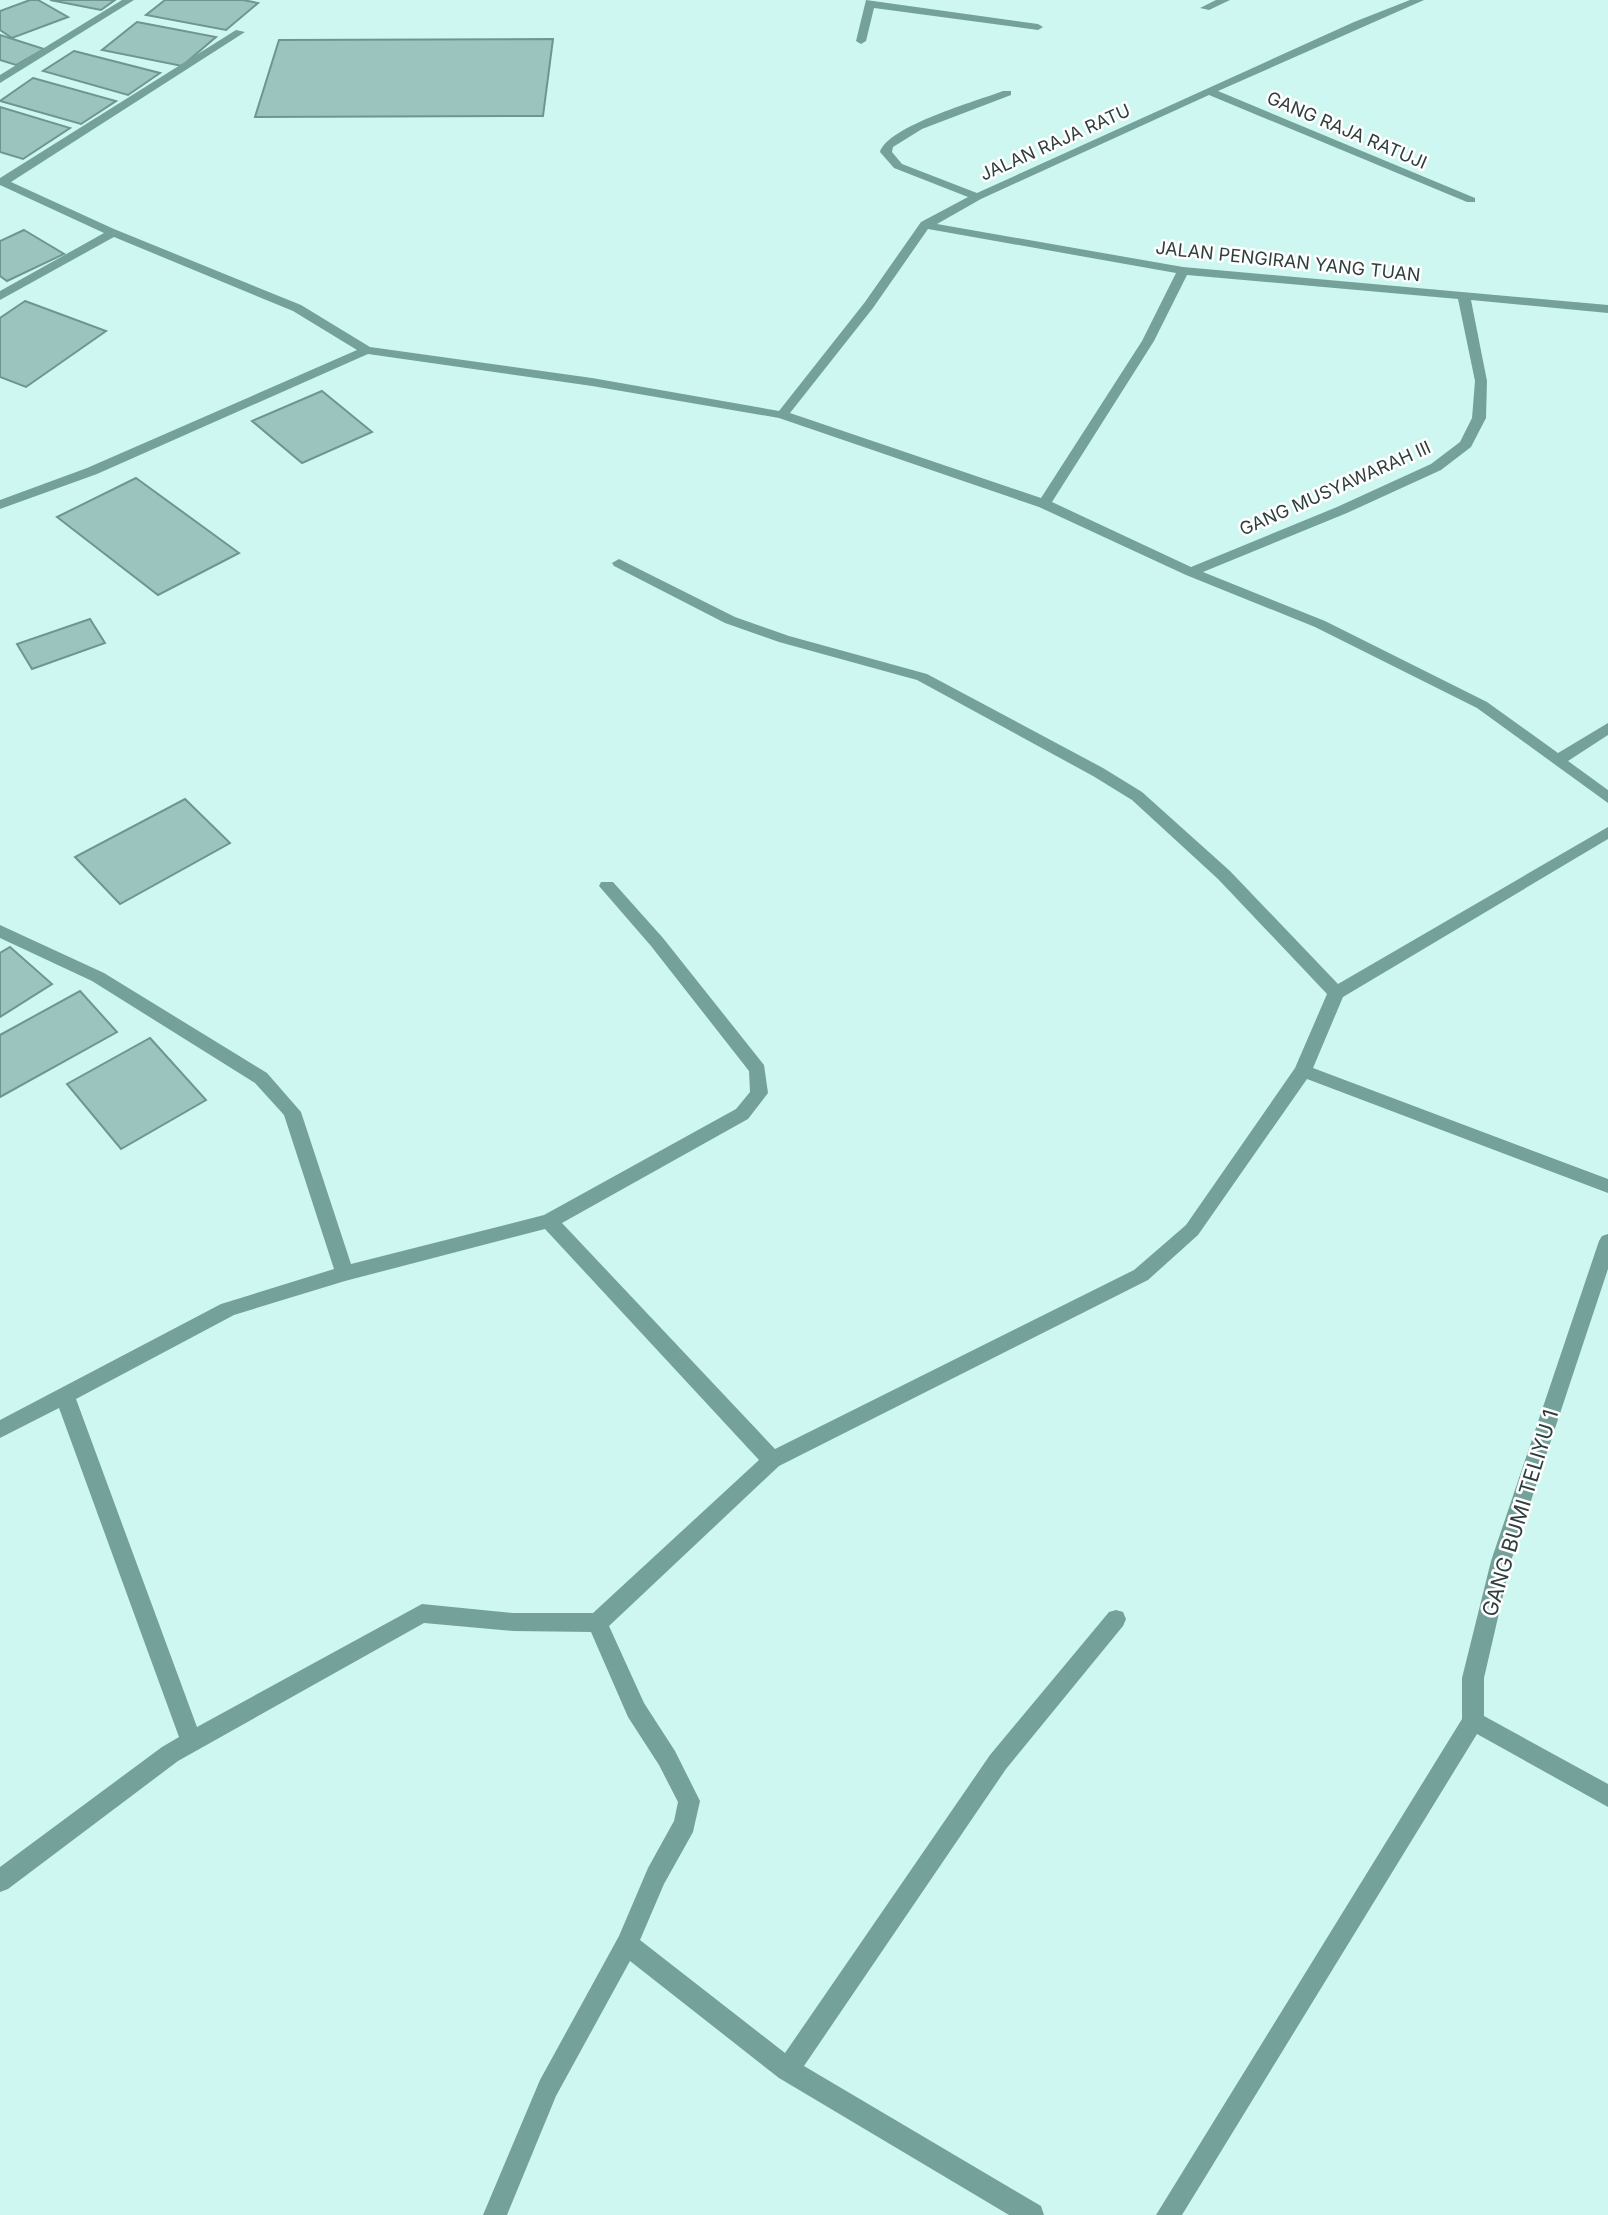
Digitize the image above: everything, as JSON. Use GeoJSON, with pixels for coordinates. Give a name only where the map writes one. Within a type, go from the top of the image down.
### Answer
{"type":"FeatureCollection","features":[{"type":"Feature","properties":{"kind":"street"},"geometry":{"type":"LineString","coordinates":[[0,80],[129,0]]}},
{"type":"Feature","properties":{"kind":"street"},"geometry":{"type":"LineString","coordinates":[[1205,8],[1225,0]]}},
{"type":"Feature","properties":{"kind":"street","name":"JALAN RAJA RATU"},"geometry":{"type":"LineString","coordinates":[[782,415],[869,304],[925,225],[977,197],[1209,91],[1358,24],[1419,0]]}},
{"type":"Feature","properties":{"kind":"street"},"geometry":{"type":"LineString","coordinates":[[861,41],[871,2],[1038,27]]}},
{"type":"Feature","properties":{"kind":"street"},"geometry":{"type":"LineString","coordinates":[[2,182],[240,32]]}},
{"type":"Feature","properties":{"kind":"street","name":"GANG RAJA RATUJI"},"geometry":{"type":"LineString","coordinates":[[1209,91],[1471,200]]}},
{"type":"Feature","properties":{"kind":"street"},"geometry":{"type":"LineString","coordinates":[[977,197],[898,166],[886,152],[888,145],[918,127],[1007,93]]}},
{"type":"Feature","properties":{"kind":"street"},"geometry":{"type":"LineString","coordinates":[[2,182],[297,308],[367,350],[592,382],[782,415],[1044,505],[1191,572],[1320,624],[1482,705],[1608,798]]}},
{"type":"Feature","properties":{"kind":"street","name":"JALAN PENGIRAN YANG TUAN"},"geometry":{"type":"LineString","coordinates":[[925,225],[1183,271],[1464,296],[1607,312]]}},
{"type":"Feature","properties":{"kind":"street"},"geometry":{"type":"LineString","coordinates":[[0,296],[115,232]]}},
{"type":"Feature","properties":{"kind":"street"},"geometry":{"type":"LineString","coordinates":[[1044,505],[1148,341],[1183,271]]}},
{"type":"Feature","properties":{"kind":"street","name":"GANG MUSYAWARAH III"},"geometry":{"type":"LineString","coordinates":[[1191,572],[1342,510],[1436,467],[1466,444],[1479,418],[1481,381],[1464,296]]}},
{"type":"Feature","properties":{"kind":"street"},"geometry":{"type":"LineString","coordinates":[[0,505],[92,471],[367,350]]}},
{"type":"Feature","properties":{"kind":"street"},"geometry":{"type":"LineString","coordinates":[[620,563],[730,621],[784,639],[922,677],[1098,772],[1137,796],[1224,875],[1336,993]]}},
{"type":"Feature","properties":{"kind":"street"},"geometry":{"type":"LineString","coordinates":[[1558,760],[1608,728]]}},
{"type":"Feature","properties":{"kind":"street"},"geometry":{"type":"LineString","coordinates":[[0,1881],[170,1754],[422,1614],[513,1622],[597,1623],[772,1460],[1141,1275],[1192,1230],[1303,1071],[1336,993],[1608,832]]}},
{"type":"Feature","properties":{"kind":"street"},"geometry":{"type":"LineString","coordinates":[[0,1430],[228,1308],[345,1273],[549,1221],[742,1114],[759,1093],[758,1070],[657,942],[607,886]]}},
{"type":"Feature","properties":{"kind":"street"},"geometry":{"type":"LineString","coordinates":[[0,931],[99,977],[261,1078],[292,1112],[345,1273]]}},
{"type":"Feature","properties":{"kind":"street"},"geometry":{"type":"LineString","coordinates":[[1303,1071],[1608,1186]]}},
{"type":"Feature","properties":{"kind":"street"},"geometry":{"type":"LineString","coordinates":[[549,1221],[772,1460]]}},
{"type":"Feature","properties":{"kind":"street","name":"GANG BUMI TELIYU 1"},"geometry":{"type":"LineString","coordinates":[[1473,1721],[1473,1678],[1501,1561],[1608,1241]]}},
{"type":"Feature","properties":{"kind":"street"},"geometry":{"type":"LineString","coordinates":[[64,1394],[192,1743]]}},
{"type":"Feature","properties":{"kind":"street"},"geometry":{"type":"LineString","coordinates":[[787,2070],[998,1762],[1116,1619]]}},
{"type":"Feature","properties":{"kind":"street"},"geometry":{"type":"LineString","coordinates":[[495,2215],[548,2088],[627,1944],[656,1876],[684,1824],[689,1801],[667,1758],[636,1710],[597,1623]]}},
{"type":"Feature","properties":{"kind":"street"},"geometry":{"type":"LineString","coordinates":[[1168,2215],[1473,1721],[1608,1796]]}},
{"type":"Feature","properties":{"kind":"street"},"geometry":{"type":"LineString","coordinates":[[627,1944],[787,2070],[1032,2215]]}},
{"type":"Feature","properties":{"kind":"building"},"geometry":{"type":"Polygon","coordinates":[[[30,0],[38,0],[68,17],[12,38],[0,30],[0,11],[30,0]]]}},
{"type":"Feature","properties":{"kind":"building"},"geometry":{"type":"Polygon","coordinates":[[[50,0],[115,0],[101,10],[50,0]]]}},
{"type":"Feature","properties":{"kind":"building"},"geometry":{"type":"Polygon","coordinates":[[[165,0],[243,0],[258,3],[226,30],[146,15],[165,0]]]}},
{"type":"Feature","properties":{"kind":"building"},"geometry":{"type":"Polygon","coordinates":[[[137,22],[216,37],[182,66],[102,50],[137,22]]]}},
{"type":"Feature","properties":{"kind":"building"},"geometry":{"type":"Polygon","coordinates":[[[0,35],[44,49],[16,65],[0,60],[0,35]]]}},
{"type":"Feature","properties":{"kind":"building"},"geometry":{"type":"Polygon","coordinates":[[[553,39],[543,116],[255,117],[279,40],[553,39]]]}},
{"type":"Feature","properties":{"kind":"building"},"geometry":{"type":"Polygon","coordinates":[[[74,51],[160,73],[128,95],[43,71],[74,51]]]}},
{"type":"Feature","properties":{"kind":"building"},"geometry":{"type":"Polygon","coordinates":[[[33,78],[116,101],[81,124],[0,101],[33,78]]]}},
{"type":"Feature","properties":{"kind":"building"},"geometry":{"type":"Polygon","coordinates":[[[0,107],[70,128],[23,159],[0,152],[0,107]]]}},
{"type":"Feature","properties":{"kind":"building"},"geometry":{"type":"Polygon","coordinates":[[[24,230],[64,254],[7,281],[0,276],[0,241],[24,230]]]}},
{"type":"Feature","properties":{"kind":"building"},"geometry":{"type":"Polygon","coordinates":[[[25,301],[106,331],[26,387],[0,377],[0,318],[25,301]]]}},
{"type":"Feature","properties":{"kind":"building"},"geometry":{"type":"Polygon","coordinates":[[[322,391],[372,432],[302,463],[252,421],[322,391]]]}},
{"type":"Feature","properties":{"kind":"building"},"geometry":{"type":"Polygon","coordinates":[[[136,478],[239,553],[158,595],[57,517],[136,478]]]}},
{"type":"Feature","properties":{"kind":"building"},"geometry":{"type":"Polygon","coordinates":[[[90,619],[105,643],[32,669],[17,644],[90,619]]]}},
{"type":"Feature","properties":{"kind":"building"},"geometry":{"type":"Polygon","coordinates":[[[185,799],[230,843],[120,904],[75,857],[185,799]]]}},
{"type":"Feature","properties":{"kind":"building"},"geometry":{"type":"Polygon","coordinates":[[[10,947],[52,984],[0,1017],[0,953],[10,947]]]}},
{"type":"Feature","properties":{"kind":"building"},"geometry":{"type":"Polygon","coordinates":[[[80,991],[117,1032],[0,1097],[0,1035],[80,991]]]}},
{"type":"Feature","properties":{"kind":"building"},"geometry":{"type":"Polygon","coordinates":[[[150,1038],[206,1100],[121,1149],[67,1084],[150,1038]]]}}]}
